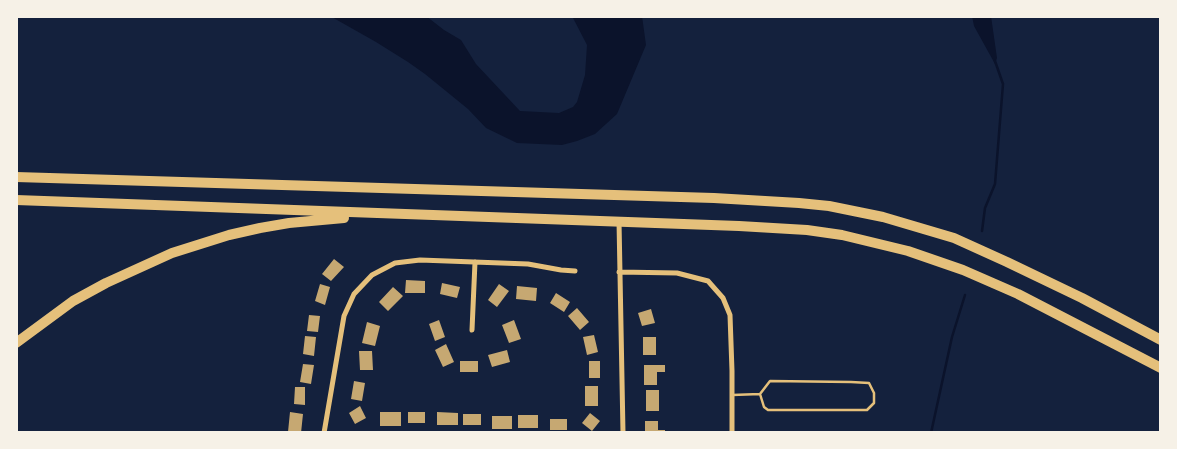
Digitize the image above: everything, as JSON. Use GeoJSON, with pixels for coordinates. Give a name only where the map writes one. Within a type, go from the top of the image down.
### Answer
{"type":"FeatureCollection","features":[{"type":"Feature","properties":{"kind":"highway"},"geometry":{"type":"LineString","coordinates":[[16,177],[704,198],[829,206],[883,217],[954,238],[1082,298],[1161,340]]}},
{"type":"Feature","properties":{"kind":"highway"},"geometry":{"type":"LineString","coordinates":[[16,200],[739,226],[807,230],[842,235],[900,248],[935,259],[1004,288],[1161,368]]}},
{"type":"Feature","properties":{"kind":"highway"},"geometry":{"type":"LineString","coordinates":[[16,343],[73,301],[106,283],[172,253],[229,235],[260,228],[289,223],[384,214]]}},
{"type":"Feature","properties":{"kind":"street"},"geometry":{"type":"LineString","coordinates":[[619,221],[623,433]]}},
{"type":"Feature","properties":{"kind":"street"},"geometry":{"type":"LineString","coordinates":[[324,433],[344,316],[350,299],[361,284],[382,269],[406,260],[528,264],[561,270],[575,270]]}},
{"type":"Feature","properties":{"kind":"street"},"geometry":{"type":"LineString","coordinates":[[472,330],[475,262]]}},
{"type":"Feature","properties":{"kind":"street"},"geometry":{"type":"LineString","coordinates":[[620,272],[678,273],[708,281],[723,298],[730,315],[732,433]]}},
{"type":"Feature","properties":{"kind":"lane"},"geometry":{"type":"LineString","coordinates":[[770,381],[851,382],[869,384],[874,393],[874,403],[868,410],[768,410],[764,407],[760,394],[770,381]]}},
{"type":"Feature","properties":{"kind":"lane"},"geometry":{"type":"LineString","coordinates":[[732,395],[760,394]]}},
{"type":"Feature","properties":{"kind":"water"},"geometry":{"type":"Polygon","coordinates":[[[330,16],[426,16],[461,40],[476,64],[520,111],[559,113],[573,107],[577,102],[585,75],[587,45],[572,16],[642,16],[646,45],[617,114],[595,134],[562,145],[517,143],[486,128],[468,109],[408,62],[330,16]]]}},
{"type":"Feature","properties":{"kind":"water"},"geometry":{"type":"Polygon","coordinates":[[[972,16],[991,16],[997,58],[995,64],[974,26],[972,16]]]}},
{"type":"Feature","properties":{"kind":"building"},"geometry":{"type":"Polygon","coordinates":[[[334,259],[344,267],[331,281],[322,274],[334,259]]]}},
{"type":"Feature","properties":{"kind":"building"},"geometry":{"type":"Polygon","coordinates":[[[406,280],[425,281],[425,293],[405,293],[406,280]]]}},
{"type":"Feature","properties":{"kind":"building"},"geometry":{"type":"Polygon","coordinates":[[[442,283],[460,287],[457,298],[440,294],[442,283]]]}},
{"type":"Feature","properties":{"kind":"building"},"geometry":{"type":"Polygon","coordinates":[[[320,284],[330,287],[325,305],[315,301],[320,284]]]}},
{"type":"Feature","properties":{"kind":"building"},"geometry":{"type":"Polygon","coordinates":[[[499,284],[509,291],[497,307],[488,300],[499,284]]]}},
{"type":"Feature","properties":{"kind":"building"},"geometry":{"type":"Polygon","coordinates":[[[517,286],[537,288],[536,301],[516,299],[517,286]]]}},
{"type":"Feature","properties":{"kind":"building"},"geometry":{"type":"Polygon","coordinates":[[[393,287],[403,296],[388,311],[379,302],[393,287]]]}},
{"type":"Feature","properties":{"kind":"building"},"geometry":{"type":"Polygon","coordinates":[[[556,293],[570,302],[564,312],[550,303],[556,293]]]}},
{"type":"Feature","properties":{"kind":"building"},"geometry":{"type":"Polygon","coordinates":[[[577,308],[589,322],[580,330],[568,316],[577,308]]]}},
{"type":"Feature","properties":{"kind":"building"},"geometry":{"type":"Polygon","coordinates":[[[651,309],[655,323],[642,326],[638,313],[651,309]]]}},
{"type":"Feature","properties":{"kind":"building"},"geometry":{"type":"Polygon","coordinates":[[[309,315],[320,316],[318,332],[307,331],[309,315]]]}},
{"type":"Feature","properties":{"kind":"building"},"geometry":{"type":"Polygon","coordinates":[[[439,320],[445,337],[435,341],[429,324],[439,320]]]}},
{"type":"Feature","properties":{"kind":"building"},"geometry":{"type":"Polygon","coordinates":[[[514,320],[521,339],[509,343],[502,325],[514,320]]]}},
{"type":"Feature","properties":{"kind":"building"},"geometry":{"type":"Polygon","coordinates":[[[367,322],[380,326],[375,346],[362,343],[367,322]]]}},
{"type":"Feature","properties":{"kind":"building"},"geometry":{"type":"Polygon","coordinates":[[[594,335],[598,352],[587,355],[583,337],[594,335]]]}},
{"type":"Feature","properties":{"kind":"building"},"geometry":{"type":"Polygon","coordinates":[[[305,336],[316,337],[314,356],[303,354],[305,336]]]}},
{"type":"Feature","properties":{"kind":"building"},"geometry":{"type":"Polygon","coordinates":[[[643,337],[656,337],[656,355],[643,355],[643,337]]]}},
{"type":"Feature","properties":{"kind":"building"},"geometry":{"type":"Polygon","coordinates":[[[446,344],[454,362],[443,367],[435,350],[446,344]]]}},
{"type":"Feature","properties":{"kind":"building"},"geometry":{"type":"Polygon","coordinates":[[[507,350],[510,362],[492,367],[488,355],[507,350]]]}},
{"type":"Feature","properties":{"kind":"building"},"geometry":{"type":"Polygon","coordinates":[[[359,351],[372,351],[373,370],[360,370],[359,351]]]}},
{"type":"Feature","properties":{"kind":"building"},"geometry":{"type":"Polygon","coordinates":[[[460,361],[478,361],[478,372],[460,372],[460,361]]]}},
{"type":"Feature","properties":{"kind":"building"},"geometry":{"type":"Polygon","coordinates":[[[589,361],[600,361],[600,378],[589,378],[589,361]]]}},
{"type":"Feature","properties":{"kind":"building"},"geometry":{"type":"Polygon","coordinates":[[[303,364],[314,365],[311,384],[300,382],[303,364]]]}},
{"type":"Feature","properties":{"kind":"building"},"geometry":{"type":"Polygon","coordinates":[[[644,365],[665,365],[665,372],[657,372],[657,385],[644,385],[644,365]]]}},
{"type":"Feature","properties":{"kind":"building"},"geometry":{"type":"Polygon","coordinates":[[[354,381],[365,383],[362,401],[351,399],[354,381]]]}},
{"type":"Feature","properties":{"kind":"building"},"geometry":{"type":"Polygon","coordinates":[[[585,386],[598,386],[598,406],[585,406],[585,386]]]}},
{"type":"Feature","properties":{"kind":"building"},"geometry":{"type":"Polygon","coordinates":[[[295,387],[305,387],[305,405],[294,404],[295,387]]]}},
{"type":"Feature","properties":{"kind":"building"},"geometry":{"type":"Polygon","coordinates":[[[646,390],[659,390],[659,411],[646,411],[646,390]]]}},
{"type":"Feature","properties":{"kind":"building"},"geometry":{"type":"Polygon","coordinates":[[[360,406],[366,418],[355,424],[349,413],[360,406]]]}},
{"type":"Feature","properties":{"kind":"building"},"geometry":{"type":"Polygon","coordinates":[[[290,412],[303,414],[301,433],[288,432],[290,412]]]}},
{"type":"Feature","properties":{"kind":"building"},"geometry":{"type":"Polygon","coordinates":[[[380,412],[401,412],[401,426],[380,426],[380,412]]]}},
{"type":"Feature","properties":{"kind":"building"},"geometry":{"type":"Polygon","coordinates":[[[408,412],[425,412],[425,423],[408,423],[408,412]]]}},
{"type":"Feature","properties":{"kind":"building"},"geometry":{"type":"Polygon","coordinates":[[[437,412],[458,413],[458,425],[437,425],[437,412]]]}},
{"type":"Feature","properties":{"kind":"building"},"geometry":{"type":"Polygon","coordinates":[[[590,413],[600,421],[592,431],[582,423],[590,413]]]}},
{"type":"Feature","properties":{"kind":"building"},"geometry":{"type":"Polygon","coordinates":[[[463,414],[481,414],[481,425],[463,425],[463,414]]]}},
{"type":"Feature","properties":{"kind":"building"},"geometry":{"type":"Polygon","coordinates":[[[518,415],[538,415],[538,428],[518,428],[518,415]]]}},
{"type":"Feature","properties":{"kind":"building"},"geometry":{"type":"Polygon","coordinates":[[[492,416],[512,416],[512,429],[492,429],[492,416]]]}},
{"type":"Feature","properties":{"kind":"building"},"geometry":{"type":"Polygon","coordinates":[[[550,419],[567,419],[567,430],[550,430],[550,419]]]}},
{"type":"Feature","properties":{"kind":"building"},"geometry":{"type":"Polygon","coordinates":[[[645,421],[658,421],[658,430],[665,430],[665,433],[645,433],[645,421]]]}},
{"type":"Feature","properties":{"kind":"waterway"},"geometry":{"type":"LineString","coordinates":[[982,231],[985,208],[995,184],[1003,84],[995,61]]}},
{"type":"Feature","properties":{"kind":"waterway"},"geometry":{"type":"LineString","coordinates":[[931,433],[952,337],[965,295]]}}]}
